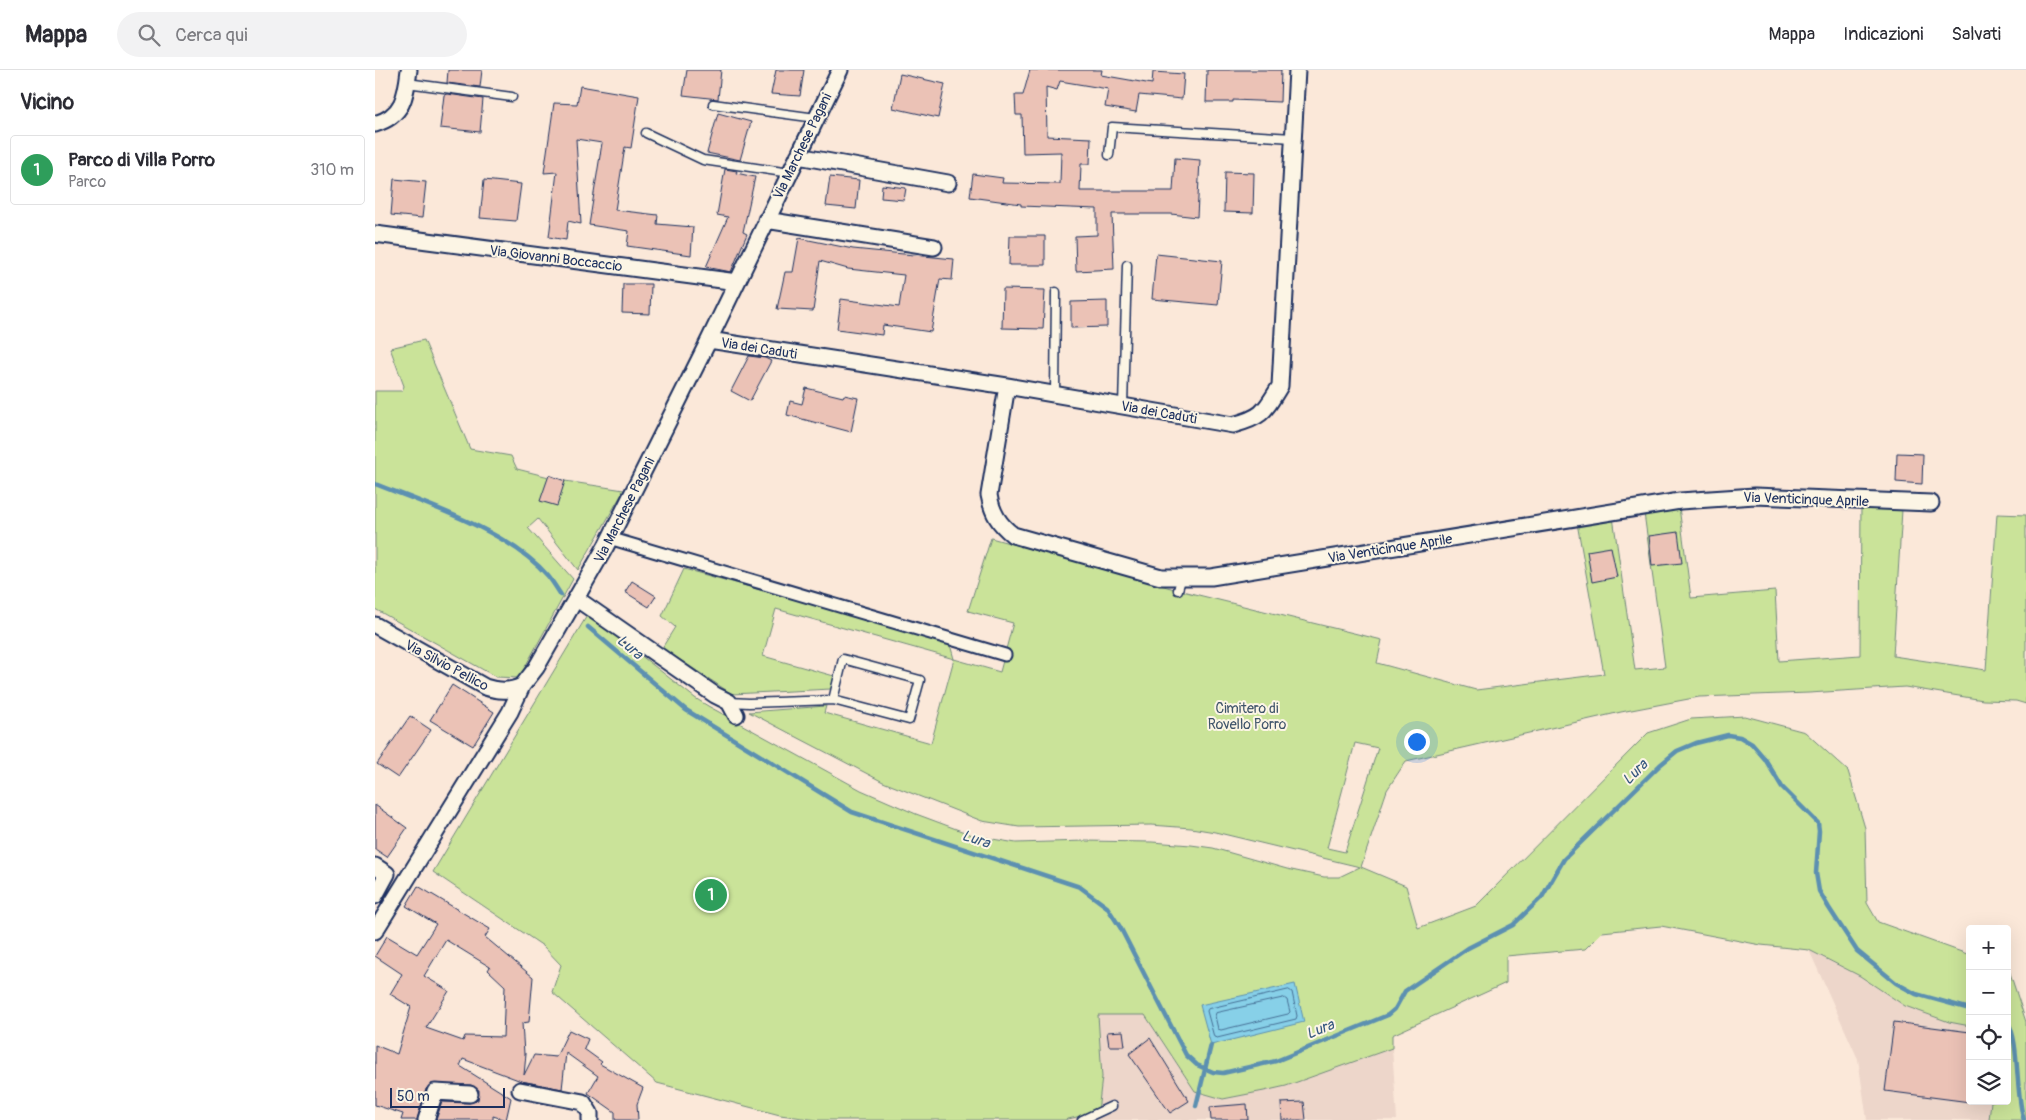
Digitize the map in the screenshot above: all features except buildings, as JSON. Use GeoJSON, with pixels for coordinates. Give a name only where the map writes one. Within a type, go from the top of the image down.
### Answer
{"type":"FeatureCollection","features":[{"type":"Feature","properties":{"kind":"street","name":"Via Marchese Pagani"},"geometry":{"type":"LineString","coordinates":[[375,931],[510,712],[522,686],[536,668],[577,599],[709,340],[840,70]]}},
{"type":"Feature","properties":{"kind":"street","name":"Via dei Caduti"},"geometry":{"type":"LineString","coordinates":[[709,340],[1007,386],[1233,425],[1254,420],[1267,407],[1280,386],[1297,70]]}},
{"type":"Feature","properties":{"kind":"street"},"geometry":{"type":"LineString","coordinates":[[375,124],[396,114],[403,101],[408,76]]}},
{"type":"Feature","properties":{"kind":"street"},"geometry":{"type":"LineString","coordinates":[[798,156],[948,183]]}},
{"type":"Feature","properties":{"kind":"street"},"geometry":{"type":"LineString","coordinates":[[766,220],[933,247]]}},
{"type":"Feature","properties":{"kind":"street","name":"Via Giovanni Boccaccio"},"geometry":{"type":"LineString","coordinates":[[375,234],[737,282]]}},
{"type":"Feature","properties":{"kind":"street","name":"Via Venticinque Aprile"},"geometry":{"type":"LineString","coordinates":[[1007,386],[989,495],[991,507],[997,519],[1013,535],[1180,583],[1680,502],[1755,496],[1931,504]]}},
{"type":"Feature","properties":{"kind":"street"},"geometry":{"type":"LineString","coordinates":[[609,538],[1005,656]]}},
{"type":"Feature","properties":{"kind":"street"},"geometry":{"type":"LineString","coordinates":[[577,599],[732,708]]}},
{"type":"Feature","properties":{"kind":"street","name":"Via Silvio Pellico"},"geometry":{"type":"LineString","coordinates":[[375,625],[485,687],[496,690],[510,690],[522,686]]}},
{"type":"Feature","properties":{"kind":"street"},"geometry":{"type":"LineString","coordinates":[[375,866],[387,874],[375,896]]}},
{"type":"Feature","properties":{"kind":"street"},"geometry":{"type":"LineString","coordinates":[[520,1090],[583,1102],[590,1113],[590,1120]]}},
{"type":"Feature","properties":{"kind":"street"},"geometry":{"type":"LineString","coordinates":[[426,1120],[435,1092],[470,1094]]}},
{"type":"Feature","properties":{"kind":"lane"},"geometry":{"type":"LineString","coordinates":[[408,76],[512,97]]}},
{"type":"Feature","properties":{"kind":"lane"},"geometry":{"type":"LineString","coordinates":[[713,104],[816,118]]}},
{"type":"Feature","properties":{"kind":"lane"},"geometry":{"type":"LineString","coordinates":[[1109,155],[1112,127],[1293,138]]}},
{"type":"Feature","properties":{"kind":"lane"},"geometry":{"type":"LineString","coordinates":[[646,133],[703,160],[790,173]]}},
{"type":"Feature","properties":{"kind":"lane"},"geometry":{"type":"LineString","coordinates":[[1123,406],[1127,264]]}},
{"type":"Feature","properties":{"kind":"lane"},"geometry":{"type":"LineString","coordinates":[[1055,394],[1056,292]]}},
{"type":"Feature","properties":{"kind":"lane"},"geometry":{"type":"LineString","coordinates":[[732,708],[749,703],[833,700],[909,720],[920,680],[843,659],[833,700]]}},
{"type":"Feature","properties":{"kind":"lane"},"geometry":{"type":"LineString","coordinates":[[1082,1120],[1112,1106]]}},
{"type":"Feature","properties":{"kind":"shaded area"},"geometry":{"type":"Polygon","coordinates":[[[1809,950],[1860,976],[1905,1006],[1949,1022],[1966,1025],[1966,1105],[1991,1105],[1989,1120],[1867,1120],[1858,1059],[1809,950]]]}},
{"type":"Feature","properties":{"kind":"shaded area"},"geometry":{"type":"Polygon","coordinates":[[[1098,1015],[1145,1015],[1195,1091],[1223,1099],[1286,1086],[1392,1048],[1397,1120],[1064,1120],[1098,1112],[1102,1077],[1098,1015]]]}},
{"type":"Feature","properties":{"kind":"green space"},"geometry":{"type":"Polygon","coordinates":[[[424,340],[470,449],[511,456],[517,469],[565,481],[624,490],[578,570],[538,519],[528,528],[573,579],[519,678],[496,677],[375,609],[375,391],[402,391],[404,386],[390,348],[424,340]]]}},
{"type":"Feature","properties":{"kind":"green space","name":"Cimitero di Rovello Porro"},"geometry":{"type":"Polygon","coordinates":[[[1861,503],[1876,503],[1902,510],[1893,656],[1986,670],[1997,514],[2026,515],[2026,704],[2016,701],[1983,700],[1905,687],[1699,697],[1621,712],[1406,761],[1387,790],[1361,867],[1406,886],[1418,928],[1476,906],[1648,733],[1691,719],[1745,716],[1805,732],[1848,771],[1865,828],[1867,903],[1878,922],[1966,954],[1966,1025],[1949,1022],[1905,1006],[1860,976],[1809,950],[1761,945],[1661,926],[1602,932],[1585,949],[1506,956],[1506,983],[1392,1035],[1392,1048],[1286,1086],[1223,1099],[1195,1091],[1145,1015],[1098,1015],[1102,1077],[1098,1112],[1064,1120],[818,1120],[780,1115],[657,1083],[552,992],[561,965],[543,946],[433,872],[588,614],[695,698],[708,706],[861,790],[916,814],[975,836],[1016,843],[1085,841],[1152,842],[1191,845],[1213,848],[1287,869],[1324,877],[1339,877],[1360,867],[1191,828],[1151,825],[1019,827],[982,821],[883,782],[749,712],[826,706],[824,713],[931,743],[954,659],[1000,672],[1013,623],[968,611],[991,538],[1178,590],[1382,640],[1377,663],[1476,690],[1604,674],[1577,523],[1613,517],[1635,670],[1665,667],[1644,513],[1679,507],[1691,598],[1775,591],[1779,661],[1860,655],[1861,503]],[[1355,743],[1327,848],[1345,852],[1378,748],[1355,743]]]}},
{"type":"Feature","properties":{"kind":"green space"},"geometry":{"type":"Polygon","coordinates":[[[684,569],[945,640],[951,648],[954,659],[776,609],[763,656],[834,676],[831,689],[732,694],[662,648],[675,627],[662,616],[684,569]]]}},
{"type":"Feature","properties":{"kind":"green space"},"geometry":{"type":"Polygon","coordinates":[[[2011,976],[2026,1022],[2026,1120],[1989,1120],[1991,1105],[2011,1105],[2011,976]]]}},
{"type":"Feature","properties":{"kind":"water"},"geometry":{"type":"Polygon","coordinates":[[[1295,984],[1304,1022],[1211,1045],[1200,1005],[1295,984]]]}},
{"type":"Feature","properties":{"kind":"waterway","name":"Lura"},"geometry":{"type":"LineString","coordinates":[[375,484],[467,521],[513,546],[532,560],[548,576],[561,595]]}},
{"type":"Feature","properties":{"kind":"waterway","name":"Lura"},"geometry":{"type":"LineString","coordinates":[[588,627],[686,710],[852,812],[1080,887],[1107,907],[1120,927],[1186,1055],[1197,1065],[1213,1072],[1223,1073],[1276,1061],[1388,1015],[1395,1009],[1405,991],[1468,948],[1513,925],[1542,897],[1564,859],[1660,765],[1677,751],[1696,743],[1728,735],[1740,737],[1752,744],[1765,759],[1782,787],[1818,823],[1816,873],[1819,891],[1857,951],[1896,983],[1916,994],[1966,1008]]}},
{"type":"Feature","properties":{"kind":"waterway","name":"Lura"},"geometry":{"type":"LineString","coordinates":[[2011,1029],[2016,1053],[2019,1096],[2024,1120]]}},
{"type":"Feature","properties":{"kind":"waterway"},"geometry":{"type":"LineString","coordinates":[[1196,1106],[1211,1045]]}},
{"type":"Feature","properties":{"kind":"place","name":"Parco di Villa Porro"},"geometry":{"type":"Point","coordinates":[711,895]}}]}
